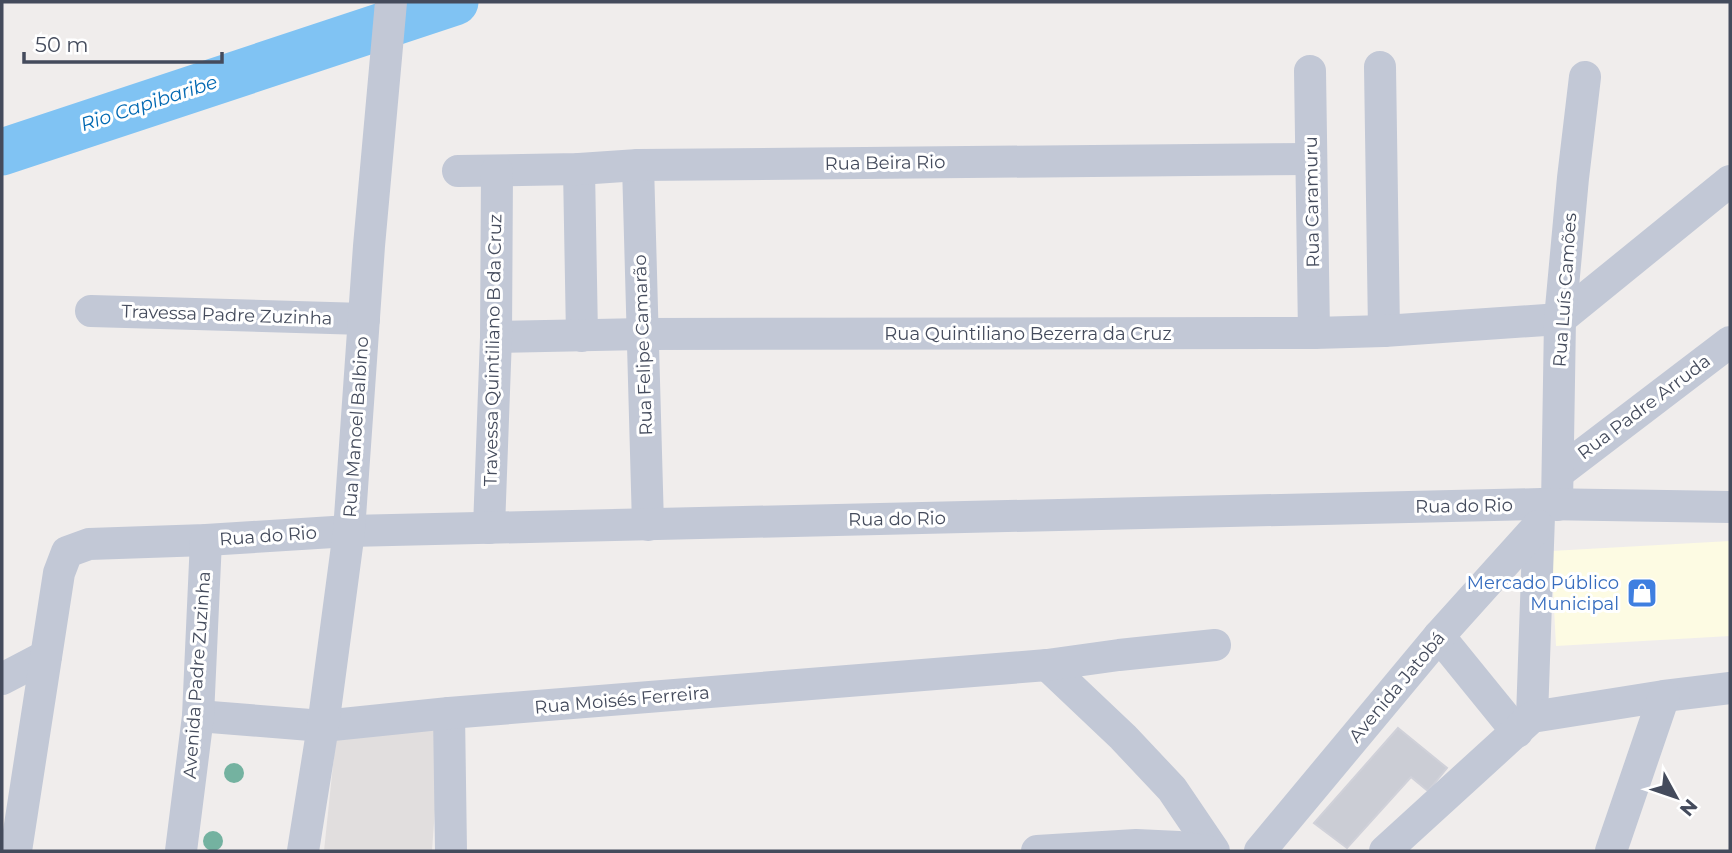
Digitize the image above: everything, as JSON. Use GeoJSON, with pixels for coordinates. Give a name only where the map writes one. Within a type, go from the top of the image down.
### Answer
{"type":"FeatureCollection","features":[{"type":"Feature","properties":{"kind":"street","name":"Rua Manoel Balbino"},"geometry":{"type":"LineString","coordinates":[[303,851],[323,726],[348,531],[369,246],[391,2]]}},
{"type":"Feature","properties":{"kind":"street"},"geometry":{"type":"LineString","coordinates":[[1380,67],[1384,331]]}},
{"type":"Feature","properties":{"kind":"street","name":"Rua Caramuru"},"geometry":{"type":"LineString","coordinates":[[1310,71],[1314,333]]}},
{"type":"Feature","properties":{"kind":"street","name":"Rua Luís Camões"},"geometry":{"type":"LineString","coordinates":[[1524,724],[1545,512],[1558,473],[1560,319],[1585,77]]}},
{"type":"Feature","properties":{"kind":"street","name":"Rua Beira Rio"},"geometry":{"type":"LineString","coordinates":[[458,171],[638,165],[1311,159]]}},
{"type":"Feature","properties":{"kind":"street","name":"Rua Felipe Camarão"},"geometry":{"type":"LineString","coordinates":[[638,165],[648,525]]}},
{"type":"Feature","properties":{"kind":"street"},"geometry":{"type":"LineString","coordinates":[[579,169],[582,336]]}},
{"type":"Feature","properties":{"kind":"street","name":"Travessa Quintiliano B da Cruz"},"geometry":{"type":"LineString","coordinates":[[489,528],[496,337],[496,171]]}},
{"type":"Feature","properties":{"kind":"street"},"geometry":{"type":"LineString","coordinates":[[1560,319],[1730,181]]}},
{"type":"Feature","properties":{"kind":"street","name":"Travessa Padre Zuzinha"},"geometry":{"type":"LineString","coordinates":[[91,311],[364,319]]}},
{"type":"Feature","properties":{"kind":"street","name":"Rua Quintiliano Bezerra da Cruz"},"geometry":{"type":"LineString","coordinates":[[496,337],[643,334],[1314,333],[1560,319]]}},
{"type":"Feature","properties":{"kind":"street","name":"Rua Padre Arruda"},"geometry":{"type":"LineString","coordinates":[[1558,473],[1730,342]]}},
{"type":"Feature","properties":{"kind":"street","name":"Rua do Rio"},"geometry":{"type":"LineString","coordinates":[[46,656],[59,573],[66,552],[89,544],[348,531],[1730,507]]}},
{"type":"Feature","properties":{"kind":"street","name":"Avenida Jatobá"},"geometry":{"type":"LineString","coordinates":[[1260,851],[1545,512]]}},
{"type":"Feature","properties":{"kind":"street","name":"Avenida Padre Zuzinha"},"geometry":{"type":"LineString","coordinates":[[181,851],[198,716],[206,540]]}},
{"type":"Feature","properties":{"kind":"street"},"geometry":{"type":"LineString","coordinates":[[1439,636],[1524,724]]}},
{"type":"Feature","properties":{"kind":"street","name":"Rua Moisés Ferreira"},"geometry":{"type":"LineString","coordinates":[[198,716],[323,726],[449,713],[1047,666],[1215,645]]}},
{"type":"Feature","properties":{"kind":"street"},"geometry":{"type":"LineString","coordinates":[[2,679],[46,656]]}},
{"type":"Feature","properties":{"kind":"street"},"geometry":{"type":"LineString","coordinates":[[16,851],[46,656]]}},
{"type":"Feature","properties":{"kind":"street"},"geometry":{"type":"LineString","coordinates":[[1047,666],[1123,737],[1159,775],[1190,814],[1214,851]]}},
{"type":"Feature","properties":{"kind":"street"},"geometry":{"type":"LineString","coordinates":[[1385,851],[1524,724],[1664,696],[1730,688]]}},
{"type":"Feature","properties":{"kind":"street"},"geometry":{"type":"LineString","coordinates":[[1611,851],[1664,696]]}},
{"type":"Feature","properties":{"kind":"street"},"geometry":{"type":"LineString","coordinates":[[449,713],[451,851]]}},
{"type":"Feature","properties":{"kind":"street"},"geometry":{"type":"LineString","coordinates":[[1057,851],[1136,845],[1206,851]]}},
{"type":"Feature","properties":{"kind":"shaded area","name":"Mercado Público Municipal"},"geometry":{"type":"Polygon","coordinates":[[[1730,541],[1730,636],[1556,646],[1551,551],[1730,541]]]}},
{"type":"Feature","properties":{"kind":"shaded area"},"geometry":{"type":"Polygon","coordinates":[[[441,725],[432,851],[324,851],[336,736],[441,725]]]}},
{"type":"Feature","properties":{"kind":"building"},"geometry":{"type":"Polygon","coordinates":[[[1398,728],[1447,768],[1428,791],[1411,777],[1347,848],[1314,823],[1398,728]]]}},
{"type":"Feature","properties":{"kind":"waterway","name":"Rio Capibaribe"},"geometry":{"type":"LineString","coordinates":[[2,152],[455,2]]}},
{"type":"Feature","properties":{"kind":"place","name":"Mercado Público Municipal"},"geometry":{"type":"Point","coordinates":[1642,593]}}]}
